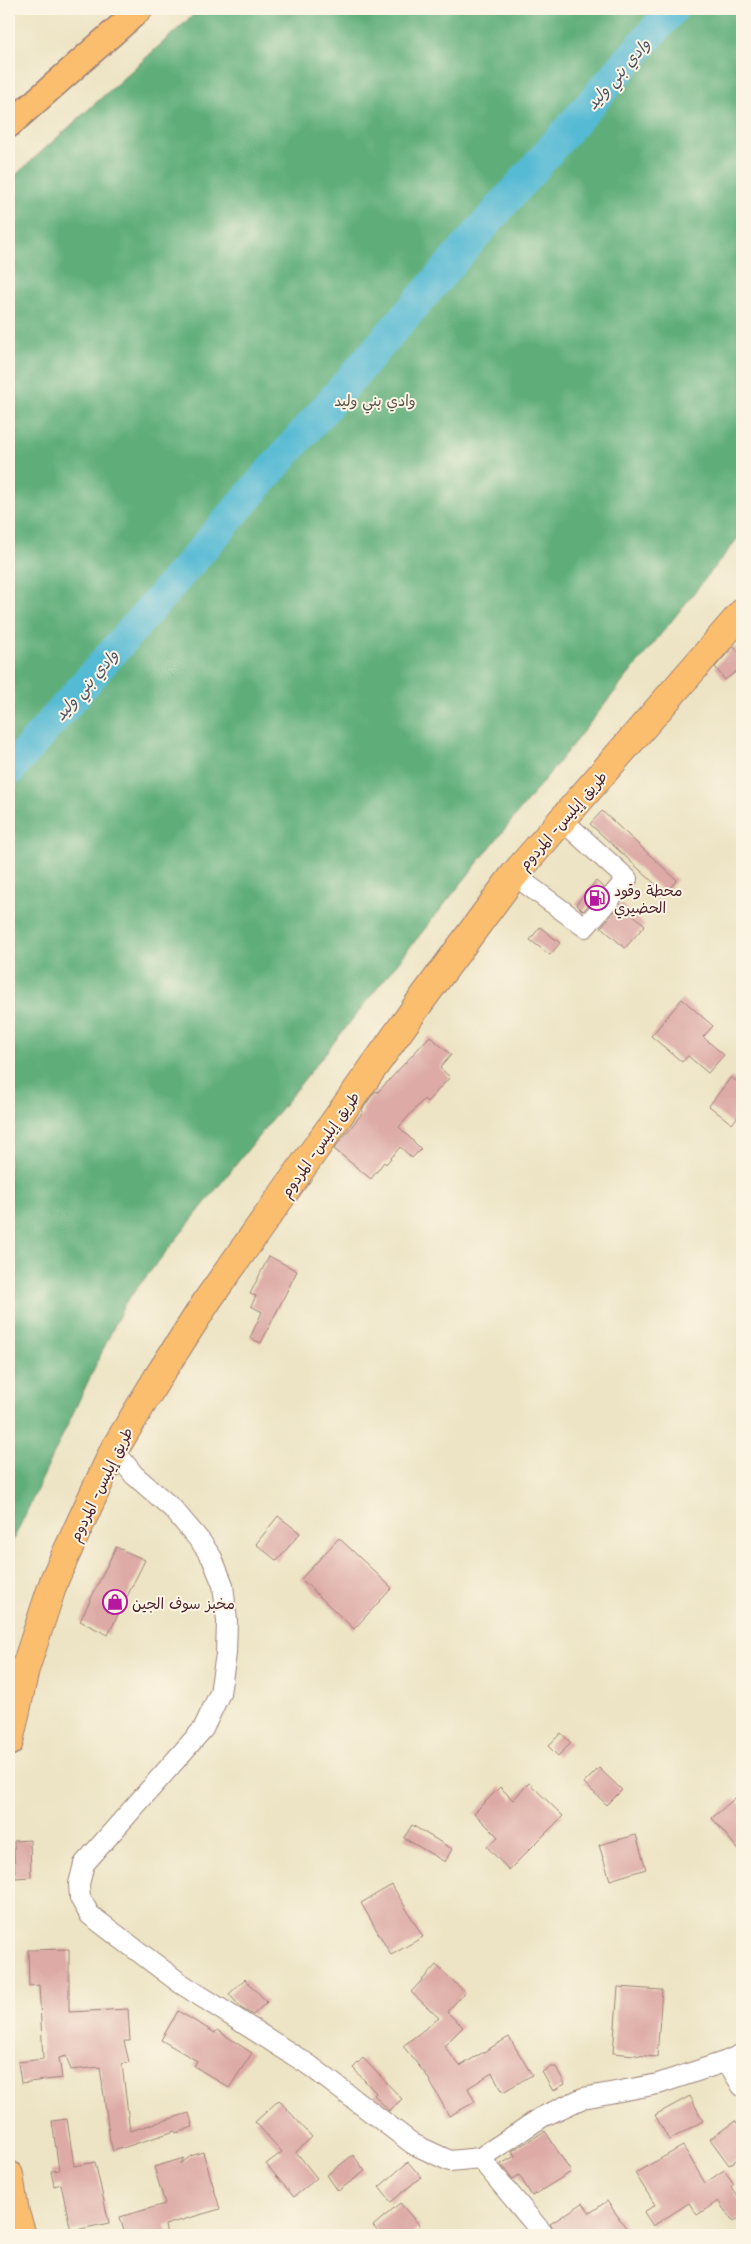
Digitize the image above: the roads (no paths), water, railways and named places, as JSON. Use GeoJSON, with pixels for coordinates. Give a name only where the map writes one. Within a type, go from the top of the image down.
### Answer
{"type":"FeatureCollection","features":[{"type":"Feature","properties":{"kind":"highway","name":"طريق إيليس- المردوم"},"geometry":{"type":"LineString","coordinates":[[9,1742],[25,1669],[55,1578],[114,1450],[209,1298],[417,1006],[514,875],[742,613]]}},
{"type":"Feature","properties":{"kind":"highway"},"geometry":{"type":"LineString","coordinates":[[9,2175],[15,2213],[22,2235]]}},
{"type":"Feature","properties":{"kind":"main road"},"geometry":{"type":"LineString","coordinates":[[9,125],[140,9]]}},
{"type":"Feature","properties":{"kind":"street"},"geometry":{"type":"LineString","coordinates":[[514,875],[585,928],[627,879],[562,820]]}},
{"type":"Feature","properties":{"kind":"street"},"geometry":{"type":"LineString","coordinates":[[114,1450],[134,1475],[173,1509],[212,1558],[223,1585],[227,1621],[226,1654],[220,1693],[203,1729],[84,1864],[79,1884],[80,1898],[90,1915],[180,1983],[310,2065],[413,2144],[450,2161],[480,2158],[542,2117],[583,2098],[658,2084],[735,2058],[742,2086]]}},
{"type":"Feature","properties":{"kind":"street"},"geometry":{"type":"LineString","coordinates":[[480,2158],[544,2235]]}},
{"type":"Feature","properties":{"kind":"waterway","name":"وادي بني وليد"},"geometry":{"type":"LineString","coordinates":[[9,771],[673,9]]}},
{"type":"Feature","properties":{"kind":"place","name":"محطة وقود الحضيري"},"geometry":{"type":"Point","coordinates":[597,898]}},
{"type":"Feature","properties":{"kind":"place","name":"مخبز سوف الجين"},"geometry":{"type":"Point","coordinates":[115,1602]}}]}
